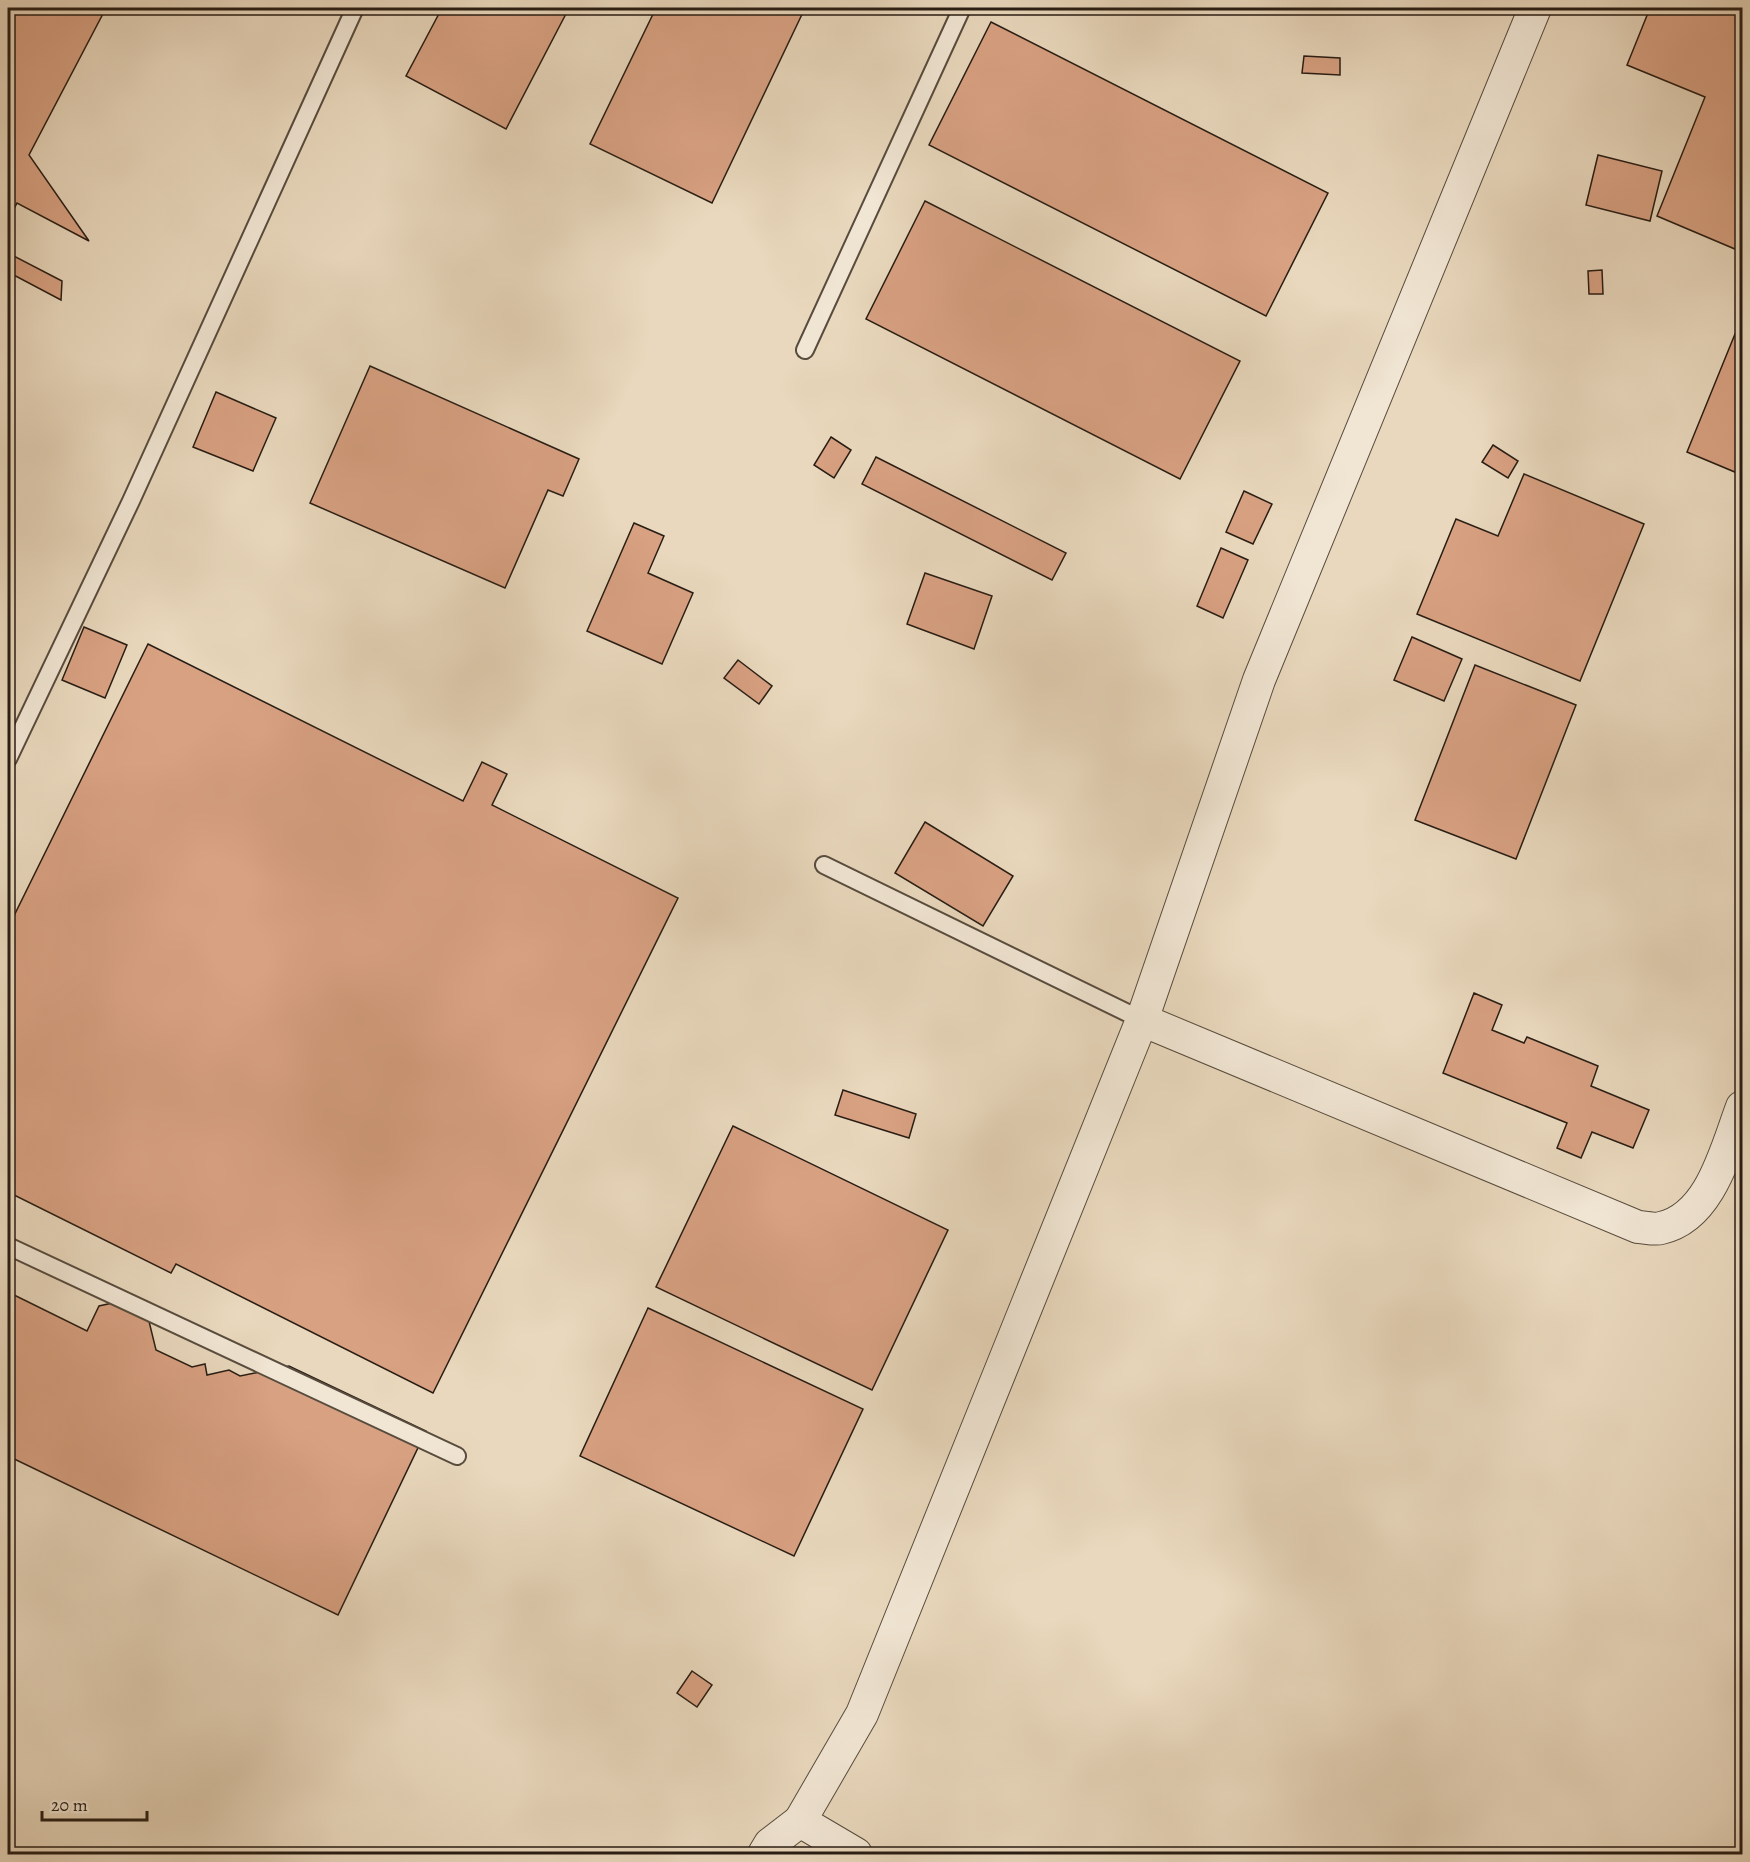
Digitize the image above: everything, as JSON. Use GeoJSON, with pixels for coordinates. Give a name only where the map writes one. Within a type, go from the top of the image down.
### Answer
{"type":"FeatureCollection","features":[{"type":"Feature","properties":{"kind":"street"},"geometry":{"type":"LineString","coordinates":[[764,1854],[770,1844],[800,1821],[862,1714],[1142,1020],[1259,680],[1535,8]]}},
{"type":"Feature","properties":{"kind":"street"},"geometry":{"type":"LineString","coordinates":[[1142,1020],[1638,1227],[1659,1229],[1683,1220],[1698,1206],[1708,1193],[1743,1107]]}},
{"type":"Feature","properties":{"kind":"street"},"geometry":{"type":"LineString","coordinates":[[800,1821],[856,1854]]}},
{"type":"Feature","properties":{"kind":"lane"},"geometry":{"type":"LineString","coordinates":[[8,759],[131,501],[355,8]]}},
{"type":"Feature","properties":{"kind":"lane"},"geometry":{"type":"LineString","coordinates":[[805,350],[962,8]]}},
{"type":"Feature","properties":{"kind":"lane"},"geometry":{"type":"LineString","coordinates":[[824,865],[1142,1020]]}},
{"type":"Feature","properties":{"kind":"lane"},"geometry":{"type":"LineString","coordinates":[[8,1246],[457,1456]]}},
{"type":"Feature","properties":{"kind":"building"},"geometry":{"type":"Polygon","coordinates":[[[8,8],[106,8],[29,155],[89,241],[17,203],[8,221],[8,8]]]}},
{"type":"Feature","properties":{"kind":"building"},"geometry":{"type":"Polygon","coordinates":[[[442,8],[569,8],[506,129],[406,76],[442,8]]]}},
{"type":"Feature","properties":{"kind":"building"},"geometry":{"type":"Polygon","coordinates":[[[656,8],[805,8],[712,203],[590,144],[656,8]]]}},
{"type":"Feature","properties":{"kind":"building"},"geometry":{"type":"Polygon","coordinates":[[[1650,8],[1742,8],[1742,252],[1657,216],[1705,97],[1627,65],[1650,8]]]}},
{"type":"Feature","properties":{"kind":"building"},"geometry":{"type":"Polygon","coordinates":[[[991,22],[1328,193],[1266,316],[929,145],[991,22]]]}},
{"type":"Feature","properties":{"kind":"building"},"geometry":{"type":"Polygon","coordinates":[[[1304,56],[1340,58],[1340,75],[1302,73],[1304,56]]]}},
{"type":"Feature","properties":{"kind":"building"},"geometry":{"type":"Polygon","coordinates":[[[1598,155],[1662,171],[1650,221],[1586,205],[1598,155]]]}},
{"type":"Feature","properties":{"kind":"building"},"geometry":{"type":"Polygon","coordinates":[[[925,201],[1240,361],[1180,479],[866,319],[925,201]]]}},
{"type":"Feature","properties":{"kind":"building"},"geometry":{"type":"Polygon","coordinates":[[[8,253],[62,281],[61,300],[8,272],[8,253]]]}},
{"type":"Feature","properties":{"kind":"building"},"geometry":{"type":"Polygon","coordinates":[[[1602,270],[1603,294],[1589,294],[1588,271],[1602,270]]]}},
{"type":"Feature","properties":{"kind":"building"},"geometry":{"type":"Polygon","coordinates":[[[1735,334],[1742,337],[1742,475],[1687,452],[1735,334]]]}},
{"type":"Feature","properties":{"kind":"building"},"geometry":{"type":"Polygon","coordinates":[[[370,366],[579,459],[563,496],[548,490],[505,588],[310,503],[370,366]]]}},
{"type":"Feature","properties":{"kind":"building"},"geometry":{"type":"Polygon","coordinates":[[[216,392],[276,418],[253,471],[193,447],[216,392]]]}},
{"type":"Feature","properties":{"kind":"building"},"geometry":{"type":"Polygon","coordinates":[[[831,437],[851,450],[834,478],[814,465],[831,437]]]}},
{"type":"Feature","properties":{"kind":"building"},"geometry":{"type":"Polygon","coordinates":[[[1493,445],[1518,461],[1508,478],[1482,462],[1493,445]]]}},
{"type":"Feature","properties":{"kind":"building"},"geometry":{"type":"Polygon","coordinates":[[[876,457],[1066,553],[1052,580],[862,484],[876,457]]]}},
{"type":"Feature","properties":{"kind":"building"},"geometry":{"type":"Polygon","coordinates":[[[1524,474],[1644,524],[1580,681],[1417,614],[1456,519],[1498,536],[1524,474]]]}},
{"type":"Feature","properties":{"kind":"building"},"geometry":{"type":"Polygon","coordinates":[[[1244,491],[1272,504],[1253,544],[1226,532],[1244,491]]]}},
{"type":"Feature","properties":{"kind":"building"},"geometry":{"type":"Polygon","coordinates":[[[634,523],[664,536],[648,573],[693,593],[662,664],[587,631],[634,523]]]}},
{"type":"Feature","properties":{"kind":"building"},"geometry":{"type":"Polygon","coordinates":[[[1221,548],[1248,560],[1223,618],[1197,606],[1221,548]]]}},
{"type":"Feature","properties":{"kind":"building"},"geometry":{"type":"Polygon","coordinates":[[[925,573],[992,596],[974,649],[907,624],[925,573]]]}},
{"type":"Feature","properties":{"kind":"building"},"geometry":{"type":"Polygon","coordinates":[[[84,627],[127,645],[105,698],[62,680],[84,627]]]}},
{"type":"Feature","properties":{"kind":"building"},"geometry":{"type":"Polygon","coordinates":[[[1412,637],[1462,659],[1444,701],[1394,680],[1412,637]]]}},
{"type":"Feature","properties":{"kind":"building"},"geometry":{"type":"Polygon","coordinates":[[[148,644],[463,801],[482,762],[507,774],[492,805],[678,898],[433,1393],[176,1264],[171,1273],[8,1192],[8,928],[148,644]]]}},
{"type":"Feature","properties":{"kind":"building"},"geometry":{"type":"Polygon","coordinates":[[[738,660],[772,686],[759,704],[724,678],[738,660]]]}},
{"type":"Feature","properties":{"kind":"building"},"geometry":{"type":"Polygon","coordinates":[[[1475,665],[1576,705],[1516,859],[1415,820],[1475,665]]]}},
{"type":"Feature","properties":{"kind":"building"},"geometry":{"type":"Polygon","coordinates":[[[925,822],[1013,876],[983,926],[895,873],[925,822]]]}},
{"type":"Feature","properties":{"kind":"building"},"geometry":{"type":"Polygon","coordinates":[[[1474,993],[1502,1005],[1492,1030],[1524,1043],[1527,1037],[1598,1066],[1591,1086],[1649,1110],[1633,1148],[1592,1132],[1581,1158],[1557,1148],[1567,1123],[1443,1073],[1474,993]]]}},
{"type":"Feature","properties":{"kind":"building"},"geometry":{"type":"Polygon","coordinates":[[[843,1090],[916,1114],[909,1138],[835,1115],[843,1090]]]}},
{"type":"Feature","properties":{"kind":"building"},"geometry":{"type":"Polygon","coordinates":[[[733,1126],[948,1230],[872,1390],[656,1287],[733,1126]]]}},
{"type":"Feature","properties":{"kind":"building"},"geometry":{"type":"Polygon","coordinates":[[[8,1292],[87,1331],[99,1306],[126,1300],[146,1309],[156,1350],[192,1367],[205,1364],[207,1375],[229,1370],[240,1376],[289,1366],[426,1431],[338,1615],[8,1456],[8,1292]]]}},
{"type":"Feature","properties":{"kind":"building"},"geometry":{"type":"Polygon","coordinates":[[[648,1308],[863,1409],[794,1556],[580,1456],[648,1308]]]}},
{"type":"Feature","properties":{"kind":"building"},"geometry":{"type":"Polygon","coordinates":[[[692,1671],[712,1685],[697,1707],[677,1693],[692,1671]]]}}]}
